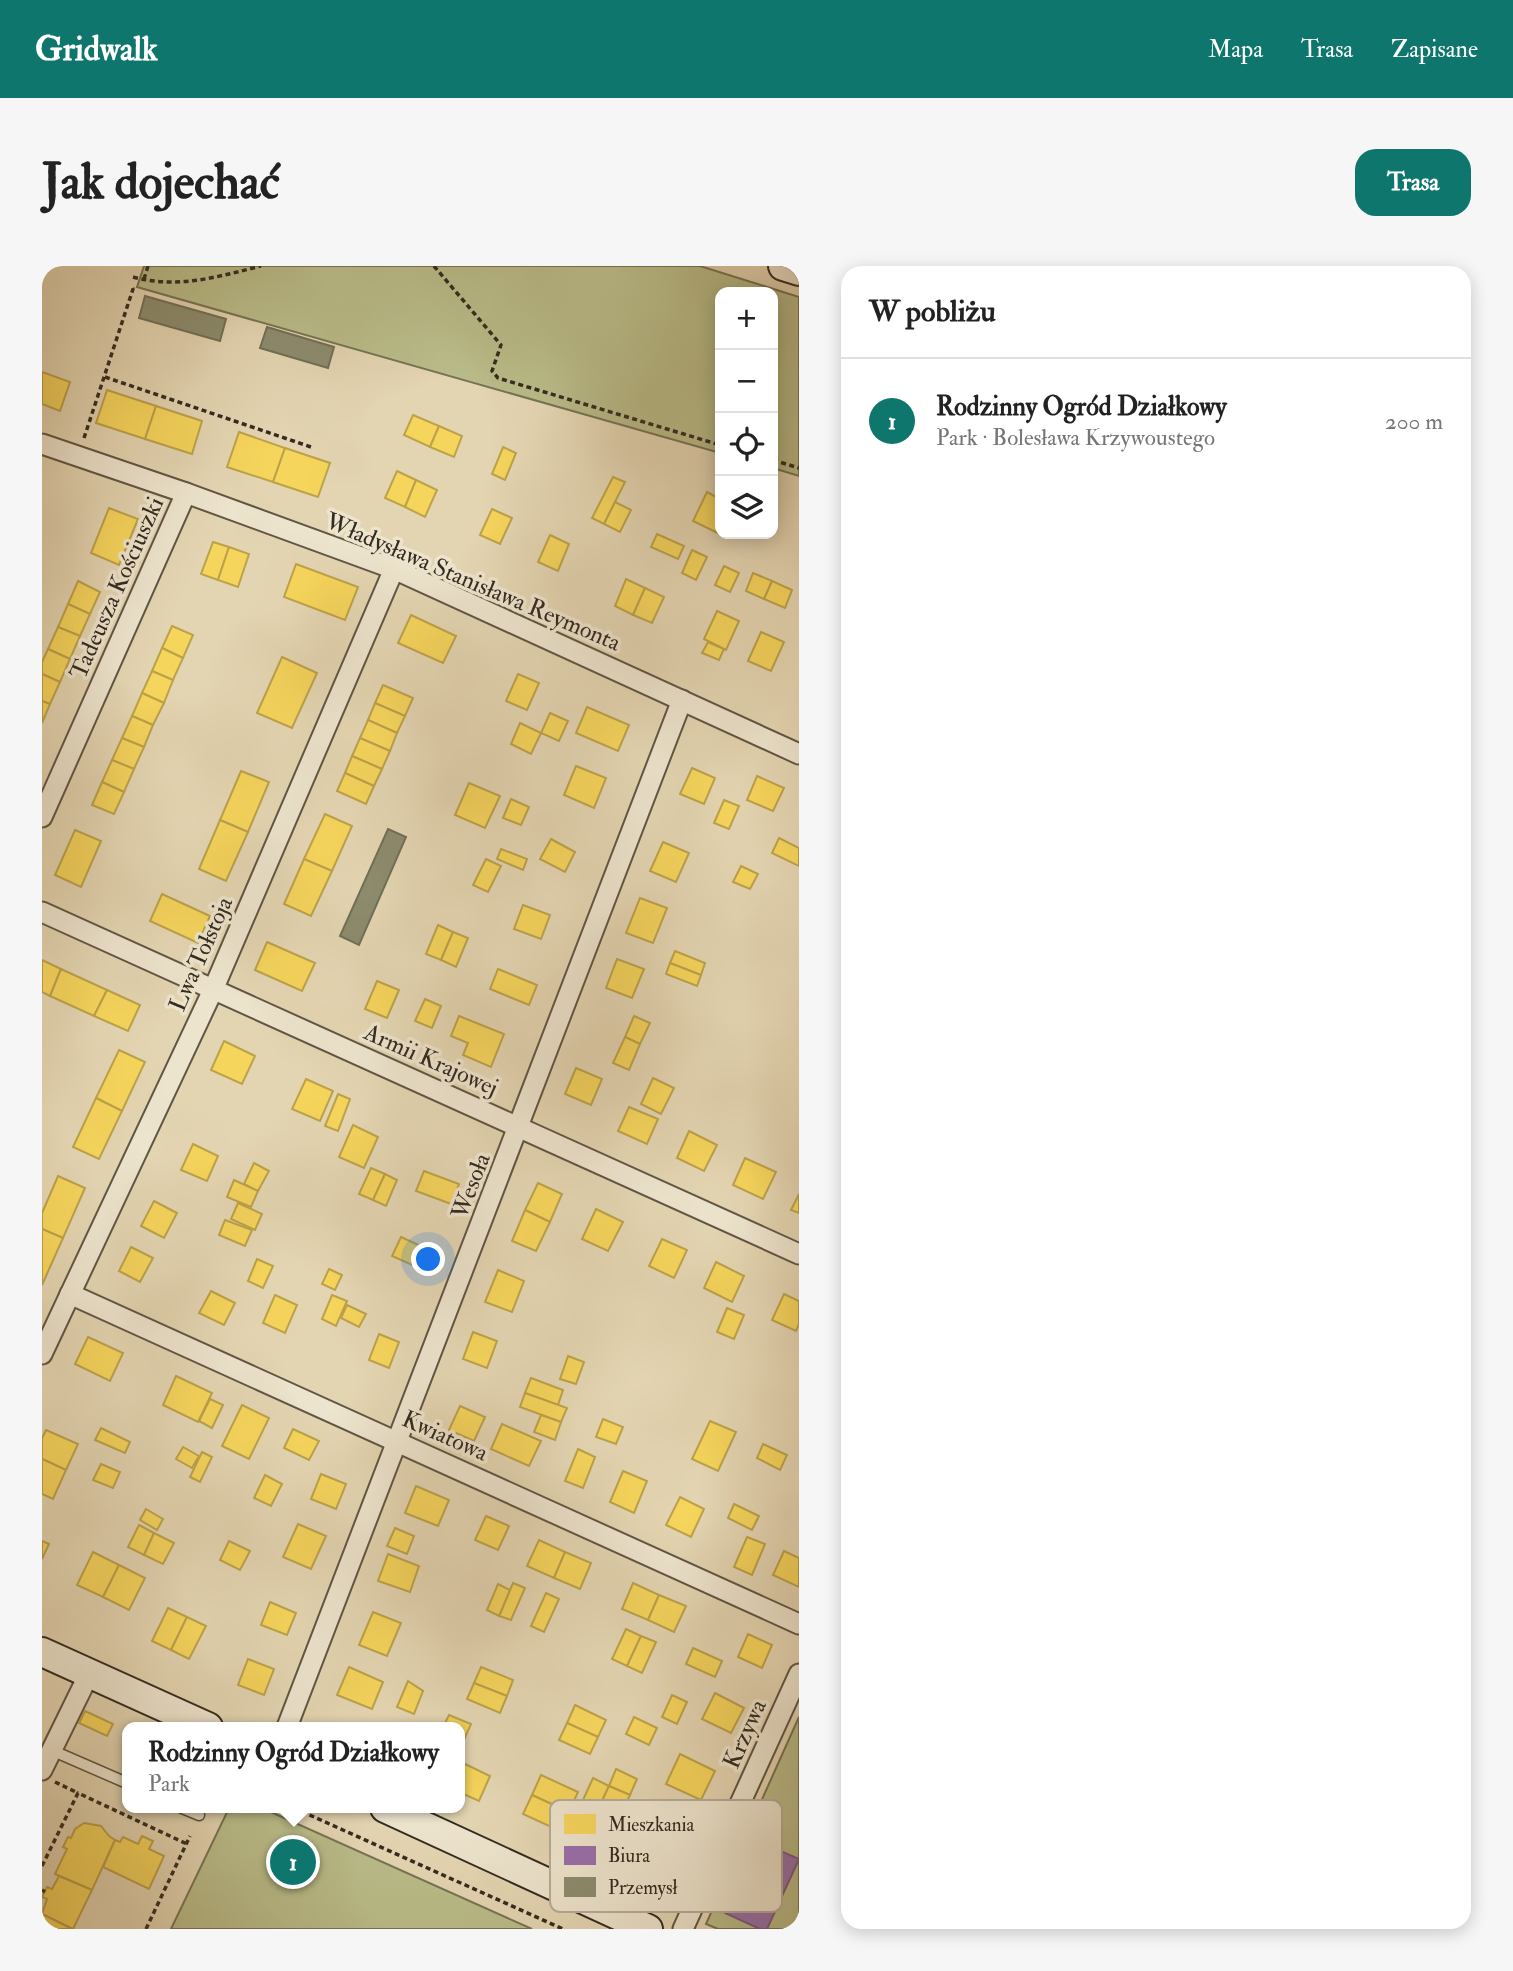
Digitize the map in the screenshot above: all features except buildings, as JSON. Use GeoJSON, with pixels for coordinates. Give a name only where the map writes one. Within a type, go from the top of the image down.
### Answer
{"type":"FeatureCollection","features":[{"type":"Feature","properties":{"kind":"street"},"geometry":{"type":"LineString","coordinates":[[783,266],[799,271]]}},
{"type":"Feature","properties":{"kind":"street","name":"Władysława Stanisława Reymonta"},"geometry":{"type":"LineString","coordinates":[[42,444],[394,569],[799,754]]}},
{"type":"Feature","properties":{"kind":"street","name":"Tadeusza Kościuszki"},"geometry":{"type":"LineString","coordinates":[[42,817],[186,493]]}},
{"type":"Feature","properties":{"kind":"street","name":"Lwa Tołstoja"},"geometry":{"type":"LineString","coordinates":[[42,1354],[213,990],[394,569]]}},
{"type":"Feature","properties":{"kind":"street","name":"Wesoła"},"geometry":{"type":"LineString","coordinates":[[289,1722],[682,700]]}},
{"type":"Feature","properties":{"kind":"street","name":"Armii Krajowej"},"geometry":{"type":"LineString","coordinates":[[42,912],[799,1254]]}},
{"type":"Feature","properties":{"kind":"street","name":"Kwiatowa"},"geometry":{"type":"LineString","coordinates":[[70,1294],[799,1624]]}},
{"type":"Feature","properties":{"kind":"street"},"geometry":{"type":"LineString","coordinates":[[42,1652],[197,1722]]}},
{"type":"Feature","properties":{"kind":"street"},"geometry":{"type":"LineString","coordinates":[[48,1776],[51,1750],[89,1674]]}},
{"type":"Feature","properties":{"kind":"street","name":"Krzywa"},"geometry":{"type":"LineString","coordinates":[[742,1800],[799,1674]]}},
{"type":"Feature","properties":{"kind":"street"},"geometry":{"type":"LineString","coordinates":[[396,1813],[550,1884]]}},
{"type":"Feature","properties":{"kind":"street"},"geometry":{"type":"LineString","coordinates":[[611,1912],[648,1929]]}},
{"type":"Feature","properties":{"kind":"street","name":"Krzywa"},"geometry":{"type":"LineString","coordinates":[[683,1929],[691,1912]]}},
{"type":"Feature","properties":{"kind":"lane"},"geometry":{"type":"LineString","coordinates":[[51,1750],[122,1781]]}},
{"type":"Feature","properties":{"kind":"lane"},"geometry":{"type":"LineString","coordinates":[[194,1813],[199,1815]]}},
{"type":"Feature","properties":{"kind":"path"},"geometry":{"type":"LineString","coordinates":[[144,279],[148,266]]}},
{"type":"Feature","properties":{"kind":"path"},"geometry":{"type":"LineString","coordinates":[[133,276],[151,282],[201,281],[261,266]]}},
{"type":"Feature","properties":{"kind":"path"},"geometry":{"type":"LineString","coordinates":[[434,266],[501,345],[492,371],[494,375],[715,443]]}},
{"type":"Feature","properties":{"kind":"path"},"geometry":{"type":"LineString","coordinates":[[77,457],[106,377],[133,289],[131,285]]}},
{"type":"Feature","properties":{"kind":"path"},"geometry":{"type":"LineString","coordinates":[[106,377],[311,447]]}},
{"type":"Feature","properties":{"kind":"path"},"geometry":{"type":"LineString","coordinates":[[778,462],[799,468]]}},
{"type":"Feature","properties":{"kind":"path"},"geometry":{"type":"LineString","coordinates":[[48,1776],[187,1844]]}},
{"type":"Feature","properties":{"kind":"path"},"geometry":{"type":"LineString","coordinates":[[42,1866],[78,1793]]}},
{"type":"Feature","properties":{"kind":"path"},"geometry":{"type":"LineString","coordinates":[[305,1813],[563,1929]]}},
{"type":"Feature","properties":{"kind":"path"},"geometry":{"type":"LineString","coordinates":[[146,1929],[190,1836]]}},
{"type":"Feature","properties":{"kind":"green space"},"geometry":{"type":"Polygon","coordinates":[[[144,266],[700,266],[767,287],[715,287],[715,452],[137,287],[144,266]]]}},
{"type":"Feature","properties":{"kind":"green space"},"geometry":{"type":"Polygon","coordinates":[[[778,290],[799,297],[799,476],[778,470],[778,290]]]}},
{"type":"Feature","properties":{"kind":"green space"},"geometry":{"type":"Polygon","coordinates":[[[799,1717],[799,1929],[718,1929],[706,1924],[711,1912],[782,1912],[782,1800],[762,1800],[799,1717]]]}},
{"type":"Feature","properties":{"kind":"green space"},"geometry":{"type":"Polygon","coordinates":[[[227,1813],[273,1813],[532,1929],[171,1929],[227,1813]]]}},
{"type":"Feature","properties":{"kind":"place","name":"Rodzinny Ogród Działkowy"},"geometry":{"type":"Point","coordinates":[293,1862]}}]}
